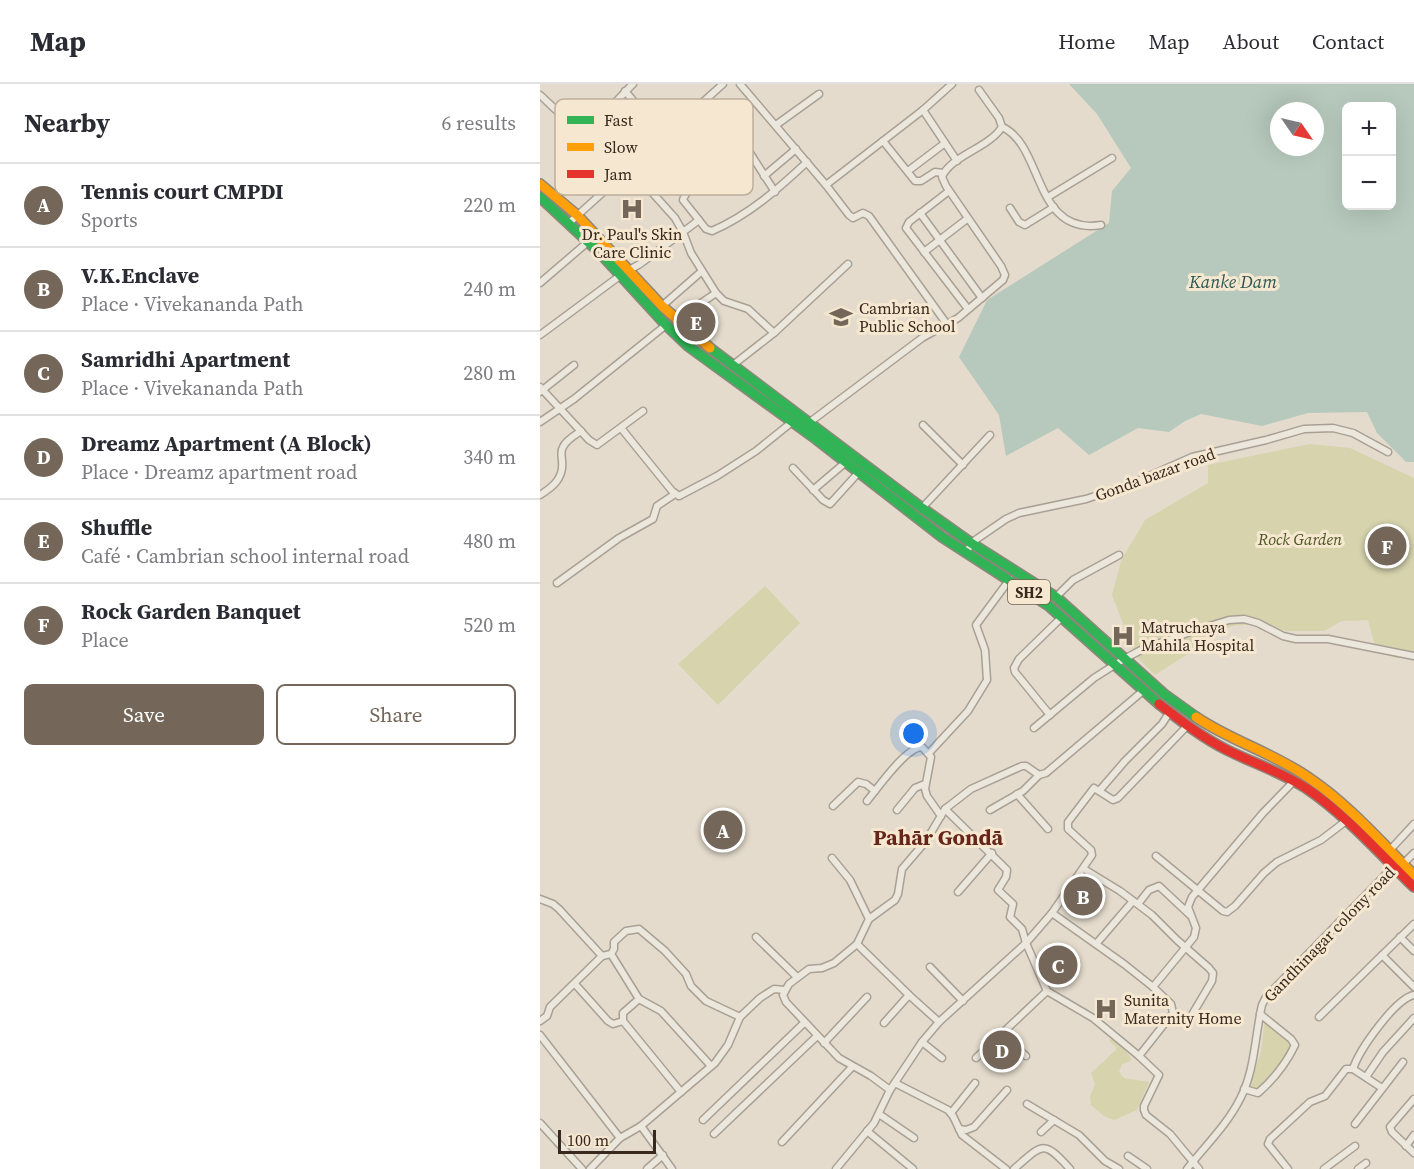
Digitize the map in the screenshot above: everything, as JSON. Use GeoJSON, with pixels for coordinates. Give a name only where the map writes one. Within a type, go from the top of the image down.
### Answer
{"type":"FeatureCollection","features":[{"type":"Feature","properties":{"kind":"main road","name":"SH2"},"geometry":{"type":"LineString","coordinates":[[540,184],[577,215],[666,325],[688,346],[846,462],[942,537],[1010,579],[1216,731],[1274,757],[1310,778],[1352,813],[1390,850],[1414,887]]}},
{"type":"Feature","properties":{"kind":"main road","name":"SH2"},"geometry":{"type":"LineString","coordinates":[[540,197],[676,320],[733,365],[922,508],[971,543],[1056,597],[1120,661],[1144,690],[1170,713],[1227,750],[1294,781],[1414,876]]}},
{"type":"Feature","properties":{"kind":"street"},"geometry":{"type":"LineString","coordinates":[[616,99],[633,84]]}},
{"type":"Feature","properties":{"kind":"street"},"geometry":{"type":"LineString","coordinates":[[706,99],[723,84]]}},
{"type":"Feature","properties":{"kind":"street"},"geometry":{"type":"LineString","coordinates":[[740,84],[753,99]]}},
{"type":"Feature","properties":{"kind":"street"},"geometry":{"type":"LineString","coordinates":[[826,185],[923,110],[952,84]]}},
{"type":"Feature","properties":{"kind":"street"},"geometry":{"type":"LineString","coordinates":[[980,90],[999,118],[1002,127],[1015,134],[1020,141],[1035,174],[1059,214],[1074,224],[1086,227],[1101,225]]}},
{"type":"Feature","properties":{"kind":"street"},"geometry":{"type":"LineString","coordinates":[[625,91],[631,99]]}},
{"type":"Feature","properties":{"kind":"street"},"geometry":{"type":"LineString","coordinates":[[776,126],[819,94]]}},
{"type":"Feature","properties":{"kind":"street"},"geometry":{"type":"LineString","coordinates":[[540,95],[555,108]]}},
{"type":"Feature","properties":{"kind":"street"},"geometry":{"type":"LineString","coordinates":[[753,99],[851,217],[863,213],[869,216],[946,323]]}},
{"type":"Feature","properties":{"kind":"street"},"geometry":{"type":"LineString","coordinates":[[923,110],[957,161]]}},
{"type":"Feature","properties":{"kind":"street"},"geometry":{"type":"LineString","coordinates":[[883,141],[918,182],[935,172],[943,173],[989,140],[1002,127]]}},
{"type":"Feature","properties":{"kind":"street"},"geometry":{"type":"LineString","coordinates":[[908,171],[945,143]]}},
{"type":"Feature","properties":{"kind":"street"},"geometry":{"type":"LineString","coordinates":[[764,176],[796,149]]}},
{"type":"Feature","properties":{"kind":"street"},"geometry":{"type":"LineString","coordinates":[[753,158],[775,192]]}},
{"type":"Feature","properties":{"kind":"street"},"geometry":{"type":"LineString","coordinates":[[1048,197],[1112,158]]}},
{"type":"Feature","properties":{"kind":"street"},"geometry":{"type":"LineString","coordinates":[[685,195],[683,200],[699,220],[709,231],[715,230],[748,212],[775,192],[807,162]]}},
{"type":"Feature","properties":{"kind":"street"},"geometry":{"type":"LineString","coordinates":[[810,422],[901,353],[946,323],[958,318],[999,285],[1005,275],[949,191],[943,181],[943,173]]}},
{"type":"Feature","properties":{"kind":"street"},"geometry":{"type":"LineString","coordinates":[[949,191],[909,222],[906,228],[968,309]]}},
{"type":"Feature","properties":{"kind":"street"},"geometry":{"type":"LineString","coordinates":[[570,223],[599,195]]}},
{"type":"Feature","properties":{"kind":"street"},"geometry":{"type":"LineString","coordinates":[[655,195],[683,232],[691,253],[716,293],[724,301],[748,309],[774,333]]}},
{"type":"Feature","properties":{"kind":"street"},"geometry":{"type":"LineString","coordinates":[[1010,208],[1019,222],[1025,225],[1054,207]]}},
{"type":"Feature","properties":{"kind":"street"},"geometry":{"type":"LineString","coordinates":[[920,213],[982,298]]}},
{"type":"Feature","properties":{"kind":"street"},"geometry":{"type":"LineString","coordinates":[[924,252],[968,219]]}},
{"type":"Feature","properties":{"kind":"street"},"geometry":{"type":"LineString","coordinates":[[540,334],[699,220]]}},
{"type":"Feature","properties":{"kind":"street"},"geometry":{"type":"LineString","coordinates":[[540,283],[588,241]]}},
{"type":"Feature","properties":{"kind":"street"},"geometry":{"type":"LineString","coordinates":[[733,365],[774,333],[848,264]]}},
{"type":"Feature","properties":{"kind":"street"},"geometry":{"type":"LineString","coordinates":[[662,306],[702,271]]}},
{"type":"Feature","properties":{"kind":"street"},"geometry":{"type":"LineString","coordinates":[[676,320],[716,293]]}},
{"type":"Feature","properties":{"kind":"street"},"geometry":{"type":"LineString","coordinates":[[540,422],[574,399],[666,325]]}},
{"type":"Feature","properties":{"kind":"street"},"geometry":{"type":"LineString","coordinates":[[574,365],[541,390],[593,444],[597,445],[643,411]]}},
{"type":"Feature","properties":{"kind":"street"},"geometry":{"type":"LineString","coordinates":[[621,428],[679,496],[717,476],[756,451],[792,422]]}},
{"type":"Feature","properties":{"kind":"street"},"geometry":{"type":"LineString","coordinates":[[923,425],[963,465]]}},
{"type":"Feature","properties":{"kind":"street","name":"Gonda bazar road"},"geometry":{"type":"LineString","coordinates":[[971,543],[1006,519],[1019,513],[1086,499],[1131,484],[1192,457],[1304,429],[1333,428],[1353,433],[1388,452]]}},
{"type":"Feature","properties":{"kind":"street"},"geometry":{"type":"LineString","coordinates":[[540,495],[561,477],[562,448],[581,431]]}},
{"type":"Feature","properties":{"kind":"street"},"geometry":{"type":"LineString","coordinates":[[922,508],[990,435]]}},
{"type":"Feature","properties":{"kind":"street"},"geometry":{"type":"LineString","coordinates":[[813,490],[846,462]]}},
{"type":"Feature","properties":{"kind":"street"},"geometry":{"type":"LineString","coordinates":[[793,468],[823,500],[830,504],[859,472]]}},
{"type":"Feature","properties":{"kind":"street"},"geometry":{"type":"LineString","coordinates":[[557,583],[619,538],[653,519],[656,516],[657,506],[675,494]]}},
{"type":"Feature","properties":{"kind":"street"},"geometry":{"type":"LineString","coordinates":[[967,553],[971,543]]}},
{"type":"Feature","properties":{"kind":"street"},"geometry":{"type":"LineString","coordinates":[[1056,597],[1073,580],[1119,555]]}},
{"type":"Feature","properties":{"kind":"street"},"geometry":{"type":"LineString","coordinates":[[930,753],[968,711],[987,680],[985,650],[976,626],[1010,579]]}},
{"type":"Feature","properties":{"kind":"street"},"geometry":{"type":"LineString","coordinates":[[1050,715],[1014,668],[1019,659],[1062,618]]}},
{"type":"Feature","properties":{"kind":"street"},"geometry":{"type":"LineString","coordinates":[[1034,728],[1094,678],[1120,661],[1141,650],[1229,620],[1244,619],[1258,623],[1283,636],[1296,639],[1328,639],[1414,656]]}},
{"type":"Feature","properties":{"kind":"street"},"geometry":{"type":"LineString","coordinates":[[990,810],[1030,785],[1039,775],[1046,772],[1144,690]]}},
{"type":"Feature","properties":{"kind":"street"},"geometry":{"type":"LineString","coordinates":[[1100,790],[1170,713]]}},
{"type":"Feature","properties":{"kind":"street"},"geometry":{"type":"LineString","coordinates":[[836,1169],[879,1114],[890,1090],[922,1041],[939,1022],[1026,943],[1053,913],[1083,869],[1092,852],[1068,829],[1067,825],[1092,789],[1100,790],[1113,800],[1118,798],[1187,726]]}},
{"type":"Feature","properties":{"kind":"street"},"geometry":{"type":"LineString","coordinates":[[867,801],[913,749],[922,747],[930,753],[931,763],[925,784],[927,796],[941,816]]}},
{"type":"Feature","properties":{"kind":"street"},"geometry":{"type":"LineString","coordinates":[[890,1090],[839,1058],[786,1002],[783,996],[785,990],[808,969],[828,966],[857,944],[869,919],[895,900],[902,869],[926,841],[945,809],[971,789],[1022,766],[1026,766],[1039,775]]}},
{"type":"Feature","properties":{"kind":"street"},"geometry":{"type":"LineString","coordinates":[[1153,987],[1186,948],[1196,932],[1189,903],[1198,889],[1263,813],[1294,781]]}},
{"type":"Feature","properties":{"kind":"street"},"geometry":{"type":"LineString","coordinates":[[833,806],[858,782],[866,784],[875,791]]}},
{"type":"Feature","properties":{"kind":"street"},"geometry":{"type":"LineString","coordinates":[[897,810],[915,788],[925,784]]}},
{"type":"Feature","properties":{"kind":"street"},"geometry":{"type":"LineString","coordinates":[[1017,794],[1048,829]]}},
{"type":"Feature","properties":{"kind":"street"},"geometry":{"type":"LineString","coordinates":[[945,809],[1007,870],[1006,877],[998,890],[1013,904],[1010,917],[1022,929],[1047,991],[1093,1018],[1159,1075],[1144,1106],[1146,1115],[1170,1134],[1199,1169]]}},
{"type":"Feature","properties":{"kind":"street"},"geometry":{"type":"LineString","coordinates":[[1156,856],[1227,912],[1277,862],[1321,840],[1346,821]]}},
{"type":"Feature","properties":{"kind":"street"},"geometry":{"type":"LineString","coordinates":[[1390,850],[1414,824]]}},
{"type":"Feature","properties":{"kind":"street"},"geometry":{"type":"LineString","coordinates":[[958,892],[992,853]]}},
{"type":"Feature","properties":{"kind":"street","name":"Gandhinagar colony road"},"geometry":{"type":"LineString","coordinates":[[1187,1169],[1229,1117],[1244,1089],[1260,1014],[1266,997],[1399,863],[1414,853]]}},
{"type":"Feature","properties":{"kind":"street"},"geometry":{"type":"LineString","coordinates":[[832,858],[850,880],[869,919]]}},
{"type":"Feature","properties":{"kind":"street"},"geometry":{"type":"LineString","coordinates":[[1083,869],[1136,903],[1209,968],[1214,976],[1193,1013]]}},
{"type":"Feature","properties":{"kind":"street"},"geometry":{"type":"LineString","coordinates":[[1096,944],[1149,890],[1159,886],[1191,916]]}},
{"type":"Feature","properties":{"kind":"street"},"geometry":{"type":"LineString","coordinates":[[540,899],[559,909],[602,956]]}},
{"type":"Feature","properties":{"kind":"street"},"geometry":{"type":"LineString","coordinates":[[1053,913],[1153,987],[1171,1004],[1173,1013],[1139,1056]]}},
{"type":"Feature","properties":{"kind":"street"},"geometry":{"type":"LineString","coordinates":[[1319,1017],[1414,924]]}},
{"type":"Feature","properties":{"kind":"street"},"geometry":{"type":"LineString","coordinates":[[540,1021],[547,1016],[550,1007],[575,984],[584,972],[602,956],[611,954],[614,942],[620,936],[626,931],[639,929],[665,951],[677,967],[686,974],[691,986],[706,1001],[740,1017]]}},
{"type":"Feature","properties":{"kind":"street"},"geometry":{"type":"LineString","coordinates":[[756,937],[797,977]]}},
{"type":"Feature","properties":{"kind":"street"},"geometry":{"type":"LineString","coordinates":[[1400,937],[1414,951]]}},
{"type":"Feature","properties":{"kind":"street"},"geometry":{"type":"LineString","coordinates":[[857,944],[939,1022]]}},
{"type":"Feature","properties":{"kind":"street"},"geometry":{"type":"LineString","coordinates":[[611,954],[639,999],[661,1011],[711,1066]]}},
{"type":"Feature","properties":{"kind":"street"},"geometry":{"type":"LineString","coordinates":[[1382,955],[1414,987]]}},
{"type":"Feature","properties":{"kind":"street"},"geometry":{"type":"LineString","coordinates":[[930,967],[963,1001]]}},
{"type":"Feature","properties":{"kind":"street"},"geometry":{"type":"LineString","coordinates":[[575,984],[608,1022],[613,1024],[623,1021]]}},
{"type":"Feature","properties":{"kind":"street"},"geometry":{"type":"LineString","coordinates":[[590,1169],[620,1138],[641,1126],[711,1066],[728,1045],[740,1017],[768,992],[774,989],[785,990]]}},
{"type":"Feature","properties":{"kind":"street"},"geometry":{"type":"LineString","coordinates":[[976,1058],[1047,991]]}},
{"type":"Feature","properties":{"kind":"street"},"geometry":{"type":"LineString","coordinates":[[884,1023],[909,995]]}},
{"type":"Feature","properties":{"kind":"street"},"geometry":{"type":"LineString","coordinates":[[1353,1069],[1361,1049],[1370,1037],[1404,999],[1414,995]]}},
{"type":"Feature","properties":{"kind":"street"},"geometry":{"type":"LineString","coordinates":[[824,1043],[867,997]]}},
{"type":"Feature","properties":{"kind":"street"},"geometry":{"type":"LineString","coordinates":[[639,999],[623,1013],[623,1021],[681,1092]]}},
{"type":"Feature","properties":{"kind":"street"},"geometry":{"type":"LineString","coordinates":[[1244,1089],[1258,1093],[1281,1070],[1291,1055],[1294,1045],[1291,1039],[1260,1014]]}},
{"type":"Feature","properties":{"kind":"street"},"geometry":{"type":"LineString","coordinates":[[1366,1077],[1383,1052],[1414,1018]]}},
{"type":"Feature","properties":{"kind":"street"},"geometry":{"type":"LineString","coordinates":[[703,1120],[804,1023]]}},
{"type":"Feature","properties":{"kind":"street"},"geometry":{"type":"LineString","coordinates":[[540,1035],[620,1138]]}},
{"type":"Feature","properties":{"kind":"street"},"geometry":{"type":"LineString","coordinates":[[1001,1035],[1026,1056]]}},
{"type":"Feature","properties":{"kind":"street"},"geometry":{"type":"LineString","coordinates":[[714,1134],[816,1036]]}},
{"type":"Feature","properties":{"kind":"street"},"geometry":{"type":"LineString","coordinates":[[922,1041],[942,1058]]}},
{"type":"Feature","properties":{"kind":"street"},"geometry":{"type":"LineString","coordinates":[[1355,1124],[1402,1062]]}},
{"type":"Feature","properties":{"kind":"street"},"geometry":{"type":"LineString","coordinates":[[782,1142],[852,1067]]}},
{"type":"Feature","properties":{"kind":"street"},"geometry":{"type":"LineString","coordinates":[[1288,1169],[1268,1144],[1270,1138],[1310,1102],[1325,1096],[1346,1070],[1353,1069],[1382,1088]]}},
{"type":"Feature","properties":{"kind":"street"},"geometry":{"type":"LineString","coordinates":[[895,1083],[951,1113],[966,1138],[1006,1169]]}},
{"type":"Feature","properties":{"kind":"street"},"geometry":{"type":"LineString","coordinates":[[951,1113],[975,1083]]}},
{"type":"Feature","properties":{"kind":"street"},"geometry":{"type":"LineString","coordinates":[[959,1129],[966,1130],[974,1127],[1007,1090]]}},
{"type":"Feature","properties":{"kind":"street"},"geometry":{"type":"LineString","coordinates":[[1414,1099],[1390,1127],[1392,1132],[1414,1153]]}},
{"type":"Feature","properties":{"kind":"street"},"geometry":{"type":"LineString","coordinates":[[1028,1104],[1079,1135],[1105,1161],[1119,1169]]}},
{"type":"Feature","properties":{"kind":"street"},"geometry":{"type":"LineString","coordinates":[[879,1114],[914,1138]]}},
{"type":"Feature","properties":{"kind":"street"},"geometry":{"type":"LineString","coordinates":[[1041,1132],[1054,1120]]}},
{"type":"Feature","properties":{"kind":"street"},"geometry":{"type":"LineString","coordinates":[[540,1123],[582,1169]]}},
{"type":"Feature","properties":{"kind":"street"},"geometry":{"type":"LineString","coordinates":[[641,1126],[672,1169]]}},
{"type":"Feature","properties":{"kind":"street"},"geometry":{"type":"LineString","coordinates":[[867,1131],[913,1169]]}},
{"type":"Feature","properties":{"kind":"street"},"geometry":{"type":"LineString","coordinates":[[1406,1146],[1414,1136]]}},
{"type":"Feature","properties":{"kind":"street"},"geometry":{"type":"LineString","coordinates":[[1324,1169],[1355,1146]]}},
{"type":"Feature","properties":{"kind":"street"},"geometry":{"type":"LineString","coordinates":[[1014,1169],[1037,1149],[1043,1147],[1055,1152],[1070,1169]]}},
{"type":"Feature","properties":{"kind":"street"},"geometry":{"type":"LineString","coordinates":[[647,1169],[663,1155]]}},
{"type":"Feature","properties":{"kind":"street"},"geometry":{"type":"LineString","coordinates":[[1128,1156],[1147,1169]]}},
{"type":"Feature","properties":{"kind":"street"},"geometry":{"type":"LineString","coordinates":[[1358,1169],[1366,1163]]}},
{"type":"Feature","properties":{"kind":"green space","name":"Rock Garden"},"geometry":{"type":"Polygon","coordinates":[[[1310,444],[1350,448],[1414,478],[1414,657],[1395,658],[1374,643],[1368,620],[1342,621],[1324,631],[1287,631],[1257,624],[1231,626],[1155,675],[1135,655],[1112,595],[1121,561],[1145,520],[1208,483],[1208,465],[1310,444]]]}},
{"type":"Feature","properties":{"kind":"green space"},"geometry":{"type":"Polygon","coordinates":[[[765,586],[800,623],[718,705],[678,664],[765,586]]]}},
{"type":"Feature","properties":{"kind":"green space"},"geometry":{"type":"Polygon","coordinates":[[[719,810],[744,829],[734,850],[716,844],[701,831],[712,814],[719,810]]]}},
{"type":"Feature","properties":{"kind":"green space"},"geometry":{"type":"Polygon","coordinates":[[[1265,1019],[1291,1041],[1290,1049],[1283,1062],[1257,1090],[1249,1086],[1261,1052],[1265,1019]]]}},
{"type":"Feature","properties":{"kind":"green space"},"geometry":{"type":"Polygon","coordinates":[[[1115,1035],[1132,1060],[1122,1064],[1119,1072],[1124,1078],[1149,1082],[1137,1110],[1114,1120],[1104,1116],[1091,1105],[1090,1097],[1095,1084],[1091,1073],[1116,1050],[1116,1047],[1109,1041],[1115,1035]]]}},
{"type":"Feature","properties":{"kind":"water","name":"Kanke Dam"},"geometry":{"type":"Polygon","coordinates":[[[1069,84],[1414,84],[1414,462],[1406,462],[1377,433],[1367,412],[1308,413],[1262,426],[1201,414],[1169,432],[1138,428],[1089,455],[1058,428],[1006,456],[999,415],[959,357],[987,300],[1109,223],[1112,191],[1131,168],[1097,114],[1069,84]]]}},
{"type":"Feature","properties":{"kind":"traffic: fast"},"geometry":{"type":"LineString","coordinates":[[540,197],[600,253],[688,346],[816,439],[942,537],[1049,606],[1159,704]]}},
{"type":"Feature","properties":{"kind":"traffic: fast"},"geometry":{"type":"LineString","coordinates":[[710,348],[922,508],[971,543],[1056,597],[1164,694],[1196,717]]}},
{"type":"Feature","properties":{"kind":"traffic: slow"},"geometry":{"type":"LineString","coordinates":[[540,184],[577,215],[662,306],[710,348]]}},
{"type":"Feature","properties":{"kind":"traffic: slow"},"geometry":{"type":"LineString","coordinates":[[1196,717],[1296,769],[1323,788],[1364,824],[1414,875]]}},
{"type":"Feature","properties":{"kind":"traffic: jam"},"geometry":{"type":"LineString","coordinates":[[1159,704],[1218,745],[1306,788],[1349,822],[1414,887]]}},
{"type":"Feature","properties":{"kind":"place","name":"Dr. Paul's Skin Care Clinic"},"geometry":{"type":"Point","coordinates":[632,209]}},
{"type":"Feature","properties":{"kind":"place","name":"Cambrian Public School"},"geometry":{"type":"Point","coordinates":[841,317]}},
{"type":"Feature","properties":{"kind":"place","name":"Shuffle"},"geometry":{"type":"Point","coordinates":[696,322]}},
{"type":"Feature","properties":{"kind":"place","name":"Rock Garden Banquet"},"geometry":{"type":"Point","coordinates":[1387,546]}},
{"type":"Feature","properties":{"kind":"place","name":"Matruchaya Mahila Hospital"},"geometry":{"type":"Point","coordinates":[1123,636]}},
{"type":"Feature","properties":{"kind":"place","name":"Tennis court CMPDI"},"geometry":{"type":"Point","coordinates":[723,830]}},
{"type":"Feature","properties":{"kind":"place","name":"V.K.Enclave"},"geometry":{"type":"Point","coordinates":[1083,896]}},
{"type":"Feature","properties":{"kind":"place","name":"Samridhi Apartment"},"geometry":{"type":"Point","coordinates":[1058,965]}},
{"type":"Feature","properties":{"kind":"place","name":"Sunita Maternity Home"},"geometry":{"type":"Point","coordinates":[1106,1009]}},
{"type":"Feature","properties":{"kind":"place","name":"Dreamz Apartment (A Block)"},"geometry":{"type":"Point","coordinates":[1002,1050]}},
{"type":"Feature","properties":{"kind":"district","name":"Pahār Gondā"},"geometry":{"type":"Point","coordinates":[938,837]}}]}
